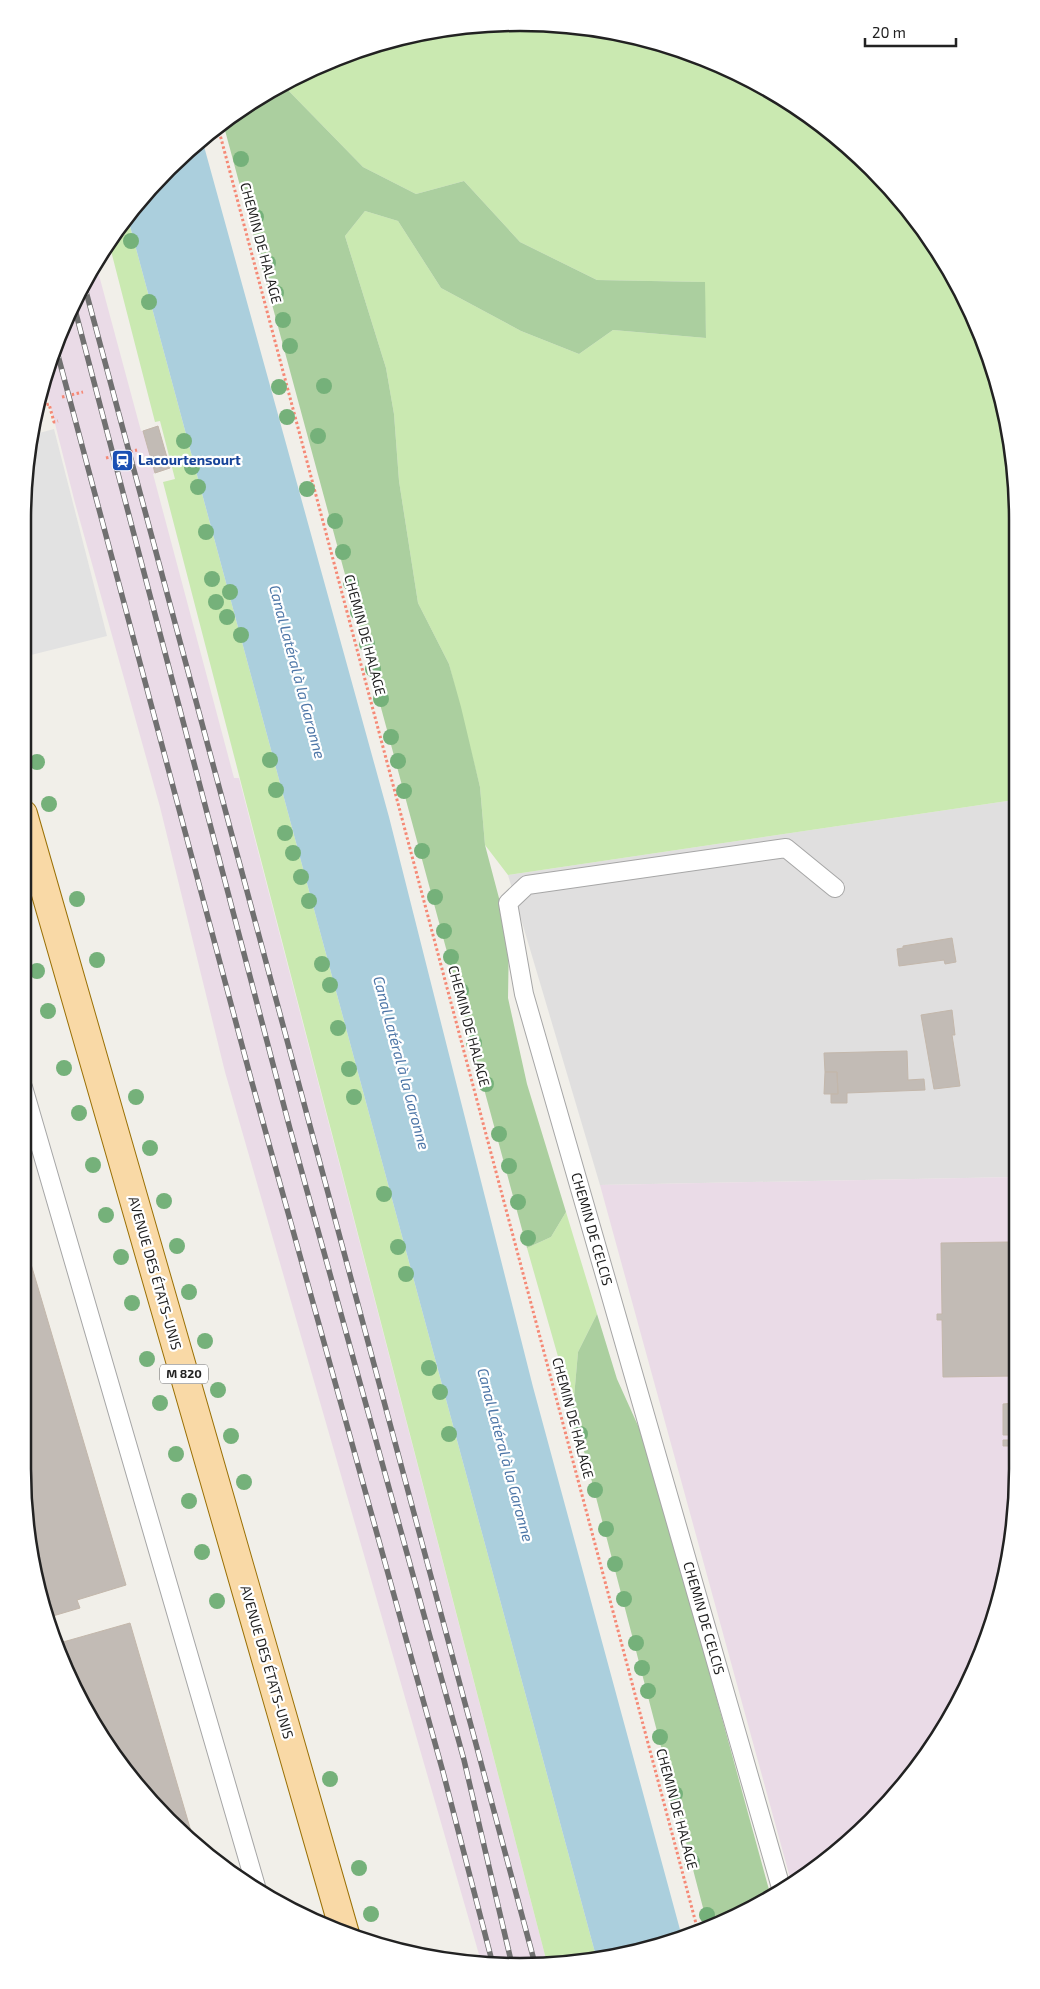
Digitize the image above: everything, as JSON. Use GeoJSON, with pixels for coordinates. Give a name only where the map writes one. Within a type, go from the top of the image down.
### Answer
{"type":"FeatureCollection","features":[{"type":"Feature","properties":{"kind":"main road","name":"AVENUE DES ÉTATS-UNIS"},"geometry":{"type":"LineString","coordinates":[[31,842],[342,1924]]}},
{"type":"Feature","properties":{"kind":"lane","name":"CHEMIN DE CELCIS"},"geometry":{"type":"LineString","coordinates":[[780,1883],[524,994],[508,903],[528,885],[786,848],[835,888]]}},
{"type":"Feature","properties":{"kind":"lane"},"geometry":{"type":"LineString","coordinates":[[31,1114],[254,1878]]}},
{"type":"Feature","properties":{"kind":"path","name":"CHEMIN DE HALAGE"},"geometry":{"type":"LineString","coordinates":[[220,134],[696,1925]]}},
{"type":"Feature","properties":{"kind":"path"},"geometry":{"type":"LineString","coordinates":[[62,397],[83,392]]}},
{"type":"Feature","properties":{"kind":"path"},"geometry":{"type":"LineString","coordinates":[[45,405],[49,404],[54,422],[58,421]]}},
{"type":"Feature","properties":{"kind":"path"},"geometry":{"type":"LineString","coordinates":[[106,458],[137,450]]}},
{"type":"Feature","properties":{"kind":"shaded area"},"geometry":{"type":"Polygon","coordinates":[[[99,273],[141,431],[158,426],[170,468],[153,474],[234,778],[239,778],[545,1957],[479,1956],[225,1072],[160,807],[75,503],[48,395],[68,333],[99,273]]]}},
{"type":"Feature","properties":{"kind":"shaded area"},"geometry":{"type":"Polygon","coordinates":[[[54,429],[107,636],[31,655],[32,488],[39,433],[54,429]]]}},
{"type":"Feature","properties":{"kind":"shaded area"},"geometry":{"type":"Polygon","coordinates":[[[1009,801],[1009,1177],[600,1185],[508,875],[1009,801]]]}},
{"type":"Feature","properties":{"kind":"shaded area"},"geometry":{"type":"Polygon","coordinates":[[[1009,1177],[1008,1501],[1005,1533],[999,1564],[983,1626],[972,1656],[958,1685],[926,1741],[908,1767],[866,1815],[818,1857],[790,1876],[600,1185],[1009,1177]]]}},
{"type":"Feature","properties":{"kind":"green space"},"geometry":{"type":"Polygon","coordinates":[[[520,31],[584,35],[615,41],[677,57],[707,68],[764,97],[792,114],[818,132],[866,174],[908,222],[943,276],[972,333],[992,394],[1005,456],[1008,488],[1009,801],[508,875],[485,845],[480,787],[449,664],[418,603],[399,481],[394,414],[386,368],[345,236],[365,211],[398,221],[441,288],[521,331],[579,354],[613,330],[706,338],[704,282],[597,280],[520,242],[464,181],[416,194],[363,167],[288,90],[333,68],[394,48],[456,35],[520,31]]]}},
{"type":"Feature","properties":{"kind":"green space"},"geometry":{"type":"Polygon","coordinates":[[[288,90],[363,167],[416,194],[464,181],[520,242],[597,280],[705,282],[706,338],[613,330],[579,354],[521,331],[441,288],[398,221],[365,211],[345,236],[386,368],[394,414],[399,481],[418,603],[449,664],[461,707],[480,787],[485,845],[509,936],[508,998],[527,1084],[566,1212],[551,1237],[527,1248],[225,130],[288,90]]]}},
{"type":"Feature","properties":{"kind":"green space"},"geometry":{"type":"Polygon","coordinates":[[[130,225],[595,1952],[545,1957],[163,482],[175,479],[160,421],[155,422],[111,252],[130,225]]]}},
{"type":"Feature","properties":{"kind":"green space"},"geometry":{"type":"Polygon","coordinates":[[[566,1212],[597,1314],[578,1352],[573,1409],[527,1248],[551,1237],[566,1212]]]}},
{"type":"Feature","properties":{"kind":"green space"},"geometry":{"type":"Polygon","coordinates":[[[597,1314],[617,1379],[648,1448],[769,1889],[706,1921],[573,1409],[578,1352],[597,1314]]]}},
{"type":"Feature","properties":{"kind":"water","name":"Canal Latéral à la Garonne"},"geometry":{"type":"Polygon","coordinates":[[[204,147],[389,817],[533,1387],[680,1931],[646,1941],[595,1952],[130,225],[174,174],[204,147]]]}},
{"type":"Feature","properties":{"kind":"building"},"geometry":{"type":"Polygon","coordinates":[[[158,426],[170,468],[155,473],[143,431],[158,426]]]}},
{"type":"Feature","properties":{"kind":"building"},"geometry":{"type":"Polygon","coordinates":[[[952,938],[956,962],[945,964],[944,960],[899,966],[897,949],[903,948],[903,946],[952,938]]]}},
{"type":"Feature","properties":{"kind":"building"},"geometry":{"type":"Polygon","coordinates":[[[952,1010],[955,1035],[952,1035],[960,1086],[934,1089],[921,1015],[952,1010]]]}},
{"type":"Feature","properties":{"kind":"building"},"geometry":{"type":"Polygon","coordinates":[[[907,1051],[908,1080],[924,1079],[925,1090],[847,1093],[847,1103],[831,1103],[831,1094],[838,1094],[837,1072],[825,1072],[824,1053],[907,1051]]]}},
{"type":"Feature","properties":{"kind":"building"},"geometry":{"type":"Polygon","coordinates":[[[825,1072],[837,1072],[838,1094],[824,1094],[825,1072]]]}},
{"type":"Feature","properties":{"kind":"building"},"geometry":{"type":"Polygon","coordinates":[[[1009,1242],[1009,1376],[943,1377],[942,1320],[937,1320],[937,1314],[942,1314],[941,1243],[1009,1242]]]}},
{"type":"Feature","properties":{"kind":"building"},"geometry":{"type":"Polygon","coordinates":[[[31,1264],[126,1585],[77,1600],[80,1608],[54,1616],[35,1533],[31,1469],[31,1264]]]}},
{"type":"Feature","properties":{"kind":"building"},"geometry":{"type":"Polygon","coordinates":[[[1003,1404],[1009,1404],[1009,1435],[1003,1435],[1003,1404]]]}},
{"type":"Feature","properties":{"kind":"building"},"geometry":{"type":"Polygon","coordinates":[[[1003,1440],[1009,1440],[1009,1446],[1003,1446],[1003,1440]]]}},
{"type":"Feature","properties":{"kind":"building"},"geometry":{"type":"Polygon","coordinates":[[[130,1623],[190,1829],[174,1815],[132,1767],[114,1741],[82,1685],[63,1642],[130,1623]]]}},
{"type":"Feature","properties":{"kind":"railway"},"geometry":{"type":"LineString","coordinates":[[87,295],[533,1958]]}},
{"type":"Feature","properties":{"kind":"railway"},"geometry":{"type":"LineString","coordinates":[[77,315],[290,1129],[464,1760],[510,1958]]}},
{"type":"Feature","properties":{"kind":"railway"},"geometry":{"type":"LineString","coordinates":[[59,358],[251,1079],[443,1772],[491,1957]]}},
{"type":"Feature","properties":{"kind":"place","name":"Lacourtensourt"},"geometry":{"type":"Point","coordinates":[122,460]}}]}
